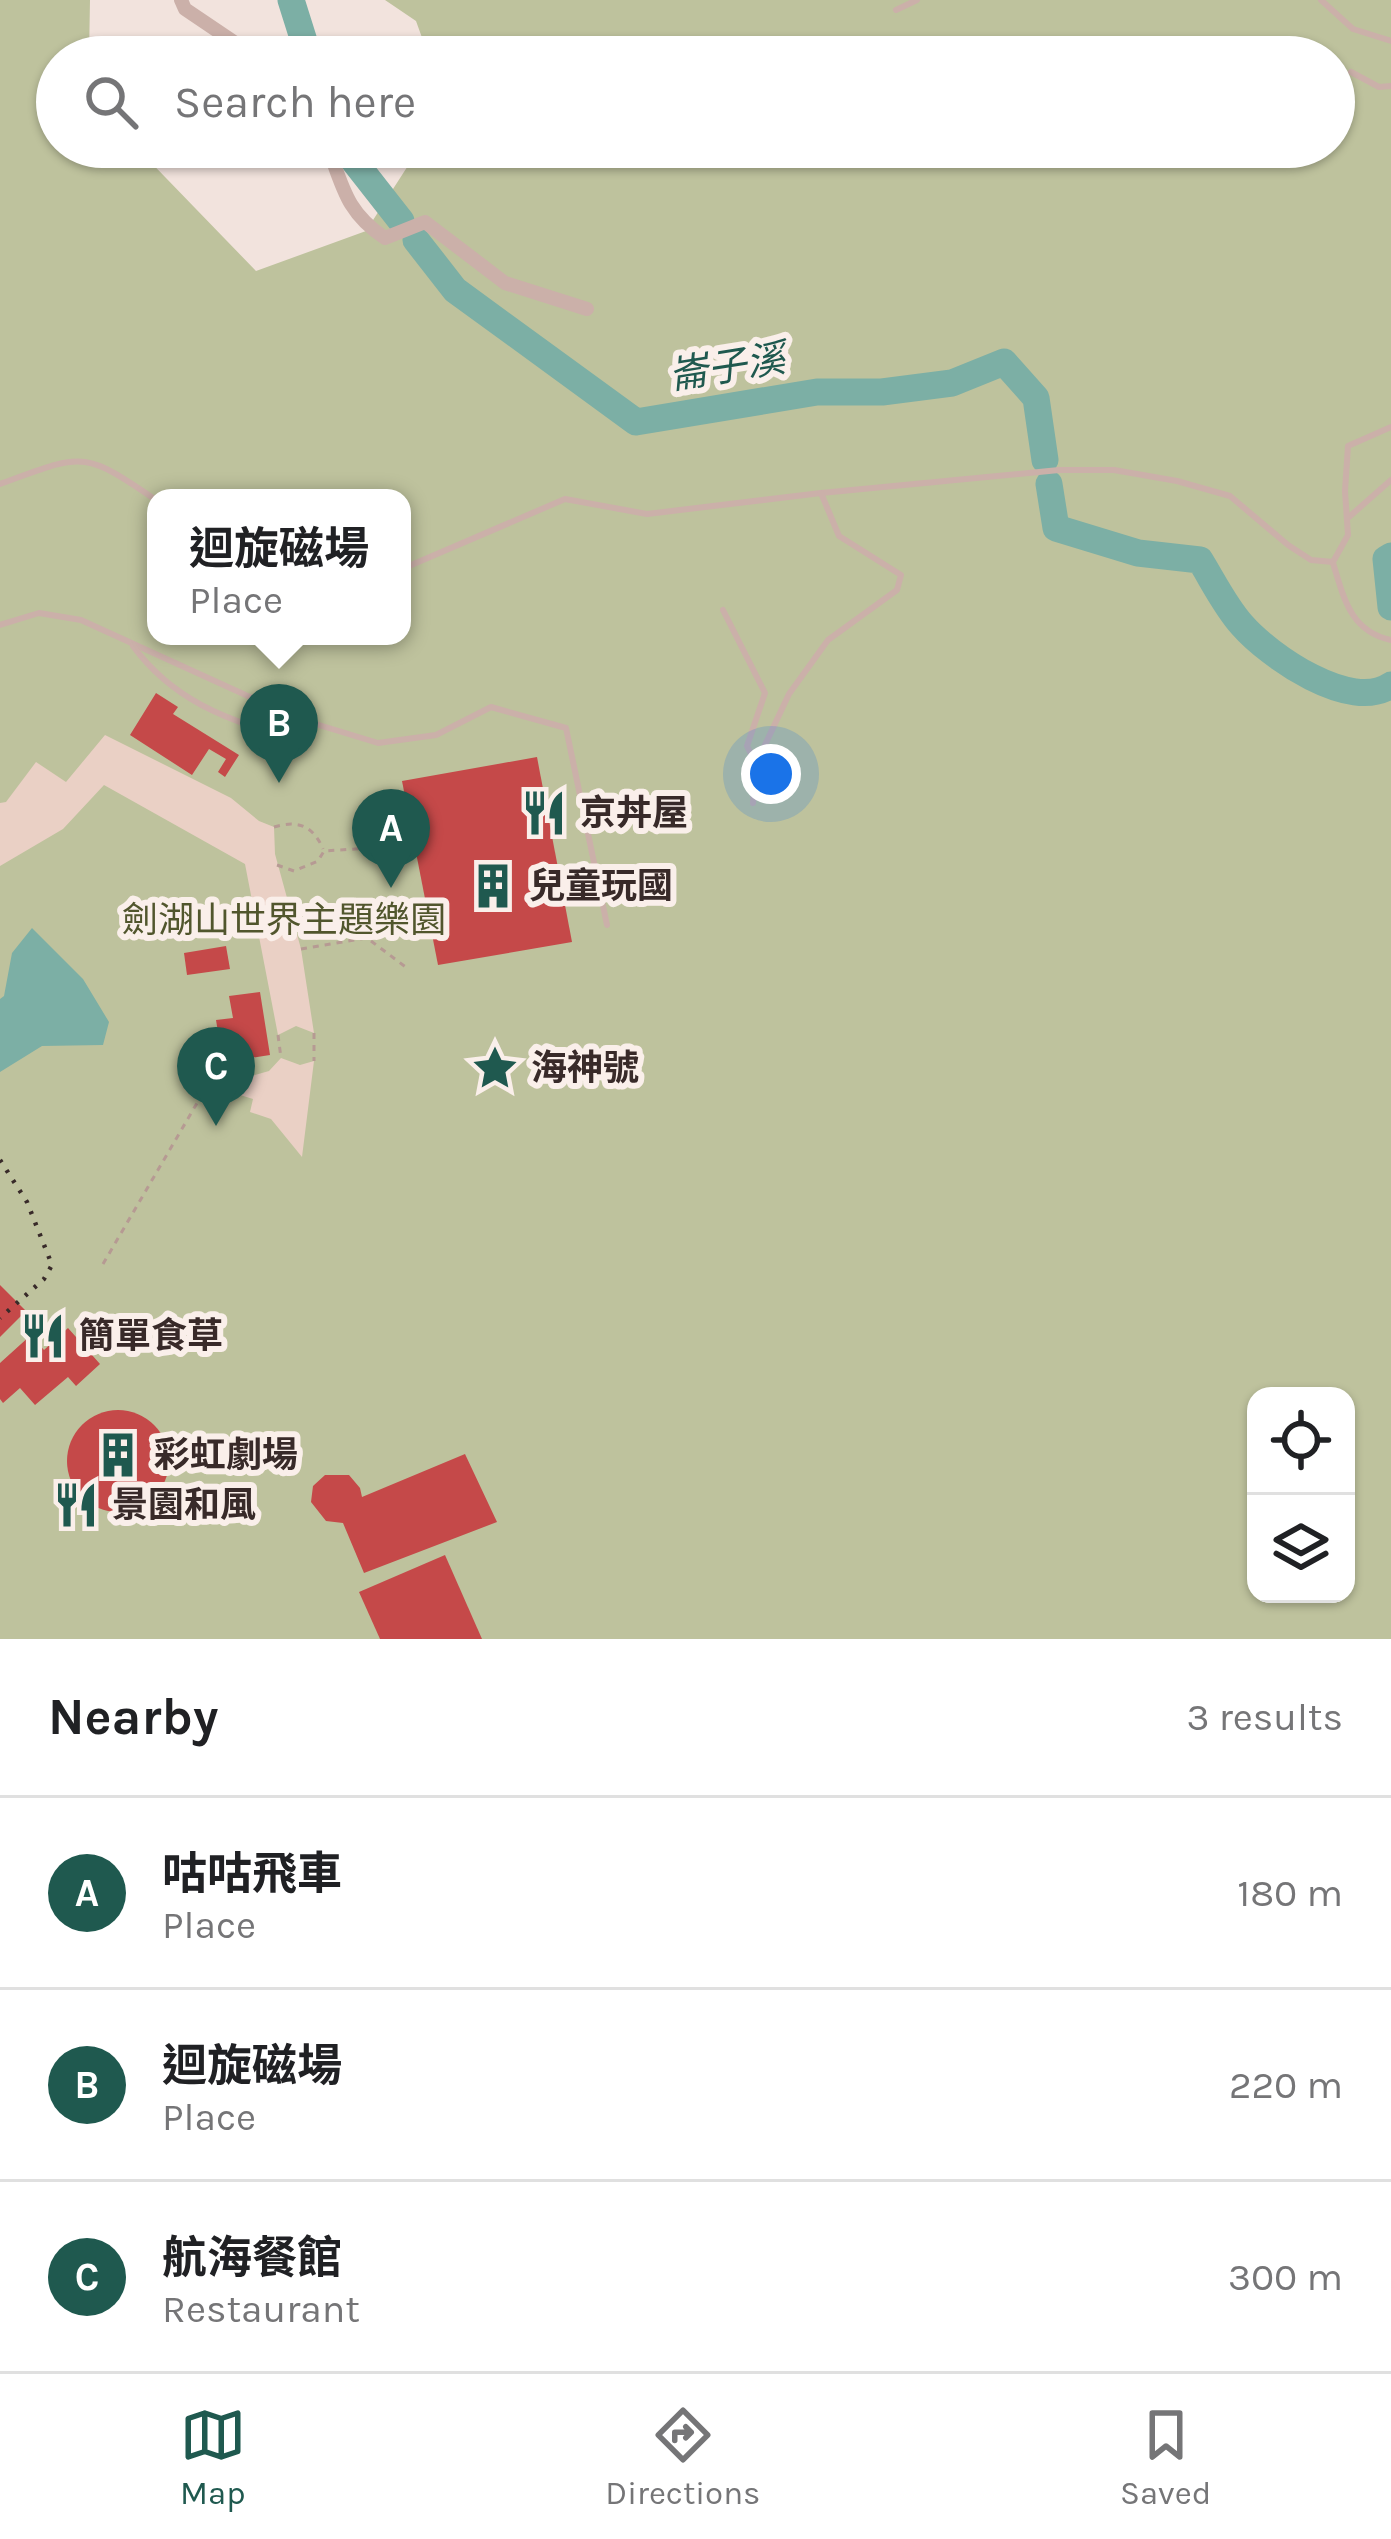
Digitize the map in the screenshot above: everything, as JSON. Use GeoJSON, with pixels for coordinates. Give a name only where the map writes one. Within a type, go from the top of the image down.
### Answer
{"type":"FeatureCollection","features":[{"type":"Feature","properties":{"kind":"street"},"geometry":{"type":"LineString","coordinates":[[181,0],[185,9],[225,36]]}},
{"type":"Feature","properties":{"kind":"street"},"geometry":{"type":"LineString","coordinates":[[336,168],[350,207],[363,224],[385,238],[425,222],[505,283],[587,309]]}},
{"type":"Feature","properties":{"kind":"lane"},"geometry":{"type":"LineString","coordinates":[[896,10],[917,0]]}},
{"type":"Feature","properties":{"kind":"lane"},"geometry":{"type":"LineString","coordinates":[[1321,0],[1353,29],[1391,41]]}},
{"type":"Feature","properties":{"kind":"lane"},"geometry":{"type":"LineString","coordinates":[[1355,74],[1379,87],[1391,86]]}},
{"type":"Feature","properties":{"kind":"lane"},"geometry":{"type":"LineString","coordinates":[[1391,427],[1348,446],[1348,535],[1333,562],[1347,605],[1370,635],[1391,640]]}},
{"type":"Feature","properties":{"kind":"lane"},"geometry":{"type":"LineString","coordinates":[[0,484],[62,461],[90,460],[147,495]]}},
{"type":"Feature","properties":{"kind":"lane"},"geometry":{"type":"LineString","coordinates":[[411,565],[565,499],[647,514],[1059,470],[1114,470],[1230,496],[1311,560],[1333,562]]}},
{"type":"Feature","properties":{"kind":"lane"},"geometry":{"type":"LineString","coordinates":[[1347,519],[1391,480]]}},
{"type":"Feature","properties":{"kind":"lane"},"geometry":{"type":"LineString","coordinates":[[753,803],[755,764],[790,694],[828,640],[897,590],[901,575],[839,536],[820,493]]}},
{"type":"Feature","properties":{"kind":"lane"},"geometry":{"type":"LineString","coordinates":[[723,610],[765,693],[748,746],[755,764]]}},
{"type":"Feature","properties":{"kind":"lane"},"geometry":{"type":"LineString","coordinates":[[0,625],[39,613],[81,620],[296,718],[378,742],[436,735],[491,707],[566,728],[607,925]]}},
{"type":"Feature","properties":{"kind":"lane"},"geometry":{"type":"LineString","coordinates":[[131,643],[152,671],[184,696],[223,719],[285,737]]}},
{"type":"Feature","properties":{"kind":"path"},"geometry":{"type":"LineString","coordinates":[[274,827],[292,821],[305,826],[318,837],[324,851]]}},
{"type":"Feature","properties":{"kind":"path"},"geometry":{"type":"LineString","coordinates":[[277,865],[295,871],[310,866],[324,851],[417,845]]}},
{"type":"Feature","properties":{"kind":"path"},"geometry":{"type":"LineString","coordinates":[[301,950],[431,926]]}},
{"type":"Feature","properties":{"kind":"path"},"geometry":{"type":"LineString","coordinates":[[369,940],[407,968]]}},
{"type":"Feature","properties":{"kind":"path"},"geometry":{"type":"LineString","coordinates":[[314,1033],[314,1061]]}},
{"type":"Feature","properties":{"kind":"path"},"geometry":{"type":"LineString","coordinates":[[278,1035],[281,1058]]}},
{"type":"Feature","properties":{"kind":"path"},"geometry":{"type":"LineString","coordinates":[[103,1264],[200,1098],[234,1082]]}},
{"type":"Feature","properties":{"kind":"green space","name":"劍湖山世界主題樂園"},"geometry":{"type":"Polygon","coordinates":[[[0,0],[90,0],[89,36],[36,36],[36,168],[156,168],[256,271],[366,231],[406,168],[1355,168],[1355,36],[421,36],[416,21],[385,0],[1391,0],[1391,1639],[0,1639],[0,0]]]}},
{"type":"Feature","properties":{"kind":"shaded area"},"geometry":{"type":"Polygon","coordinates":[[[105,735],[231,798],[274,827],[275,854],[301,949],[314,1033],[296,1026],[278,1035],[245,864],[104,785],[63,829],[0,866],[0,803],[6,802],[36,762],[66,782],[105,735]]]}},
{"type":"Feature","properties":{"kind":"shaded area"},"geometry":{"type":"Polygon","coordinates":[[[281,1058],[300,1065],[314,1061],[302,1157],[271,1119],[250,1112],[253,1099],[237,1094],[234,1081],[269,1071],[281,1058]]]}},
{"type":"Feature","properties":{"kind":"water"},"geometry":{"type":"Polygon","coordinates":[[[32,928],[83,979],[109,1022],[103,1045],[42,1046],[0,1072],[0,999],[12,953],[32,928]]]}},
{"type":"Feature","properties":{"kind":"building"},"geometry":{"type":"Polygon","coordinates":[[[156,693],[178,707],[173,714],[239,755],[225,777],[218,772],[226,759],[209,749],[192,775],[130,735],[156,693]]]}},
{"type":"Feature","properties":{"kind":"building","name":"兒童玩國"},"geometry":{"type":"Polygon","coordinates":[[[537,757],[572,942],[438,965],[402,781],[537,757]]]}},
{"type":"Feature","properties":{"kind":"building"},"geometry":{"type":"Polygon","coordinates":[[[226,946],[230,969],[187,975],[184,953],[226,946]]]}},
{"type":"Feature","properties":{"kind":"building"},"geometry":{"type":"Polygon","coordinates":[[[260,992],[270,1055],[223,1062],[216,1020],[233,1018],[229,996],[260,992]]]}},
{"type":"Feature","properties":{"kind":"building"},"geometry":{"type":"Polygon","coordinates":[[[0,1285],[26,1311],[0,1337],[0,1285]]]}},
{"type":"Feature","properties":{"kind":"building"},"geometry":{"type":"Polygon","coordinates":[[[68,1328],[100,1364],[76,1386],[68,1377],[35,1405],[20,1388],[3,1403],[0,1363],[31,1335],[44,1350],[68,1328]]]}},
{"type":"Feature","properties":{"kind":"building","name":"彩虹劇場"},"geometry":{"type":"Polygon","coordinates":[[[118,1410],[138,1413],[161,1432],[169,1461],[166,1481],[147,1504],[118,1512],[98,1509],[75,1490],[67,1461],[70,1441],[89,1418],[118,1410]]]}},
{"type":"Feature","properties":{"kind":"building"},"geometry":{"type":"Polygon","coordinates":[[[465,1454],[497,1522],[364,1573],[343,1523],[326,1521],[311,1502],[313,1486],[325,1475],[349,1475],[362,1497],[465,1454]]]}},
{"type":"Feature","properties":{"kind":"building"},"geometry":{"type":"Polygon","coordinates":[[[445,1555],[482,1639],[380,1639],[359,1592],[445,1555]]]}},
{"type":"Feature","properties":{"kind":"waterway","name":"崙子溪"},"geometry":{"type":"LineString","coordinates":[[291,0],[302,36]]}},
{"type":"Feature","properties":{"kind":"waterway","name":"崙子溪"},"geometry":{"type":"LineString","coordinates":[[359,168],[401,221]]}},
{"type":"Feature","properties":{"kind":"waterway","name":"崙子溪"},"geometry":{"type":"LineString","coordinates":[[416,240],[455,290],[636,422],[817,392],[882,392],[952,383],[1004,362],[1036,398],[1045,460]]}},
{"type":"Feature","properties":{"kind":"waterway","name":"崙子溪"},"geometry":{"type":"LineString","coordinates":[[1049,484],[1056,528],[1138,553],[1200,560],[1242,625],[1290,665],[1355,692],[1374,692],[1391,685]]}},
{"type":"Feature","properties":{"kind":"waterway","name":"崙子溪"},"geometry":{"type":"LineString","coordinates":[[1391,556],[1386,559],[1391,607]]}},
{"type":"Feature","properties":{"kind":"railway"},"geometry":{"type":"LineString","coordinates":[[0,1160],[27,1202],[52,1265],[44,1279],[0,1318]]}},
{"type":"Feature","properties":{"kind":"place","name":"迴旋磁場"},"geometry":{"type":"Point","coordinates":[279,783]}},
{"type":"Feature","properties":{"kind":"place","name":"京丼屋"},"geometry":{"type":"Point","coordinates":[544,813]}},
{"type":"Feature","properties":{"kind":"place","name":"兒童玩國"},"geometry":{"type":"Point","coordinates":[493,886]}},
{"type":"Feature","properties":{"kind":"place","name":"咕咕飛車"},"geometry":{"type":"Point","coordinates":[391,888]}},
{"type":"Feature","properties":{"kind":"place","name":"海神號"},"geometry":{"type":"Point","coordinates":[495,1068]}},
{"type":"Feature","properties":{"kind":"place","name":"航海餐館"},"geometry":{"type":"Point","coordinates":[216,1126]}},
{"type":"Feature","properties":{"kind":"place","name":"簡單食草"},"geometry":{"type":"Point","coordinates":[43,1336]}},
{"type":"Feature","properties":{"kind":"place","name":"彩虹劇場"},"geometry":{"type":"Point","coordinates":[118,1455]}},
{"type":"Feature","properties":{"kind":"place","name":"景園和風"},"geometry":{"type":"Point","coordinates":[76,1505]}}]}
